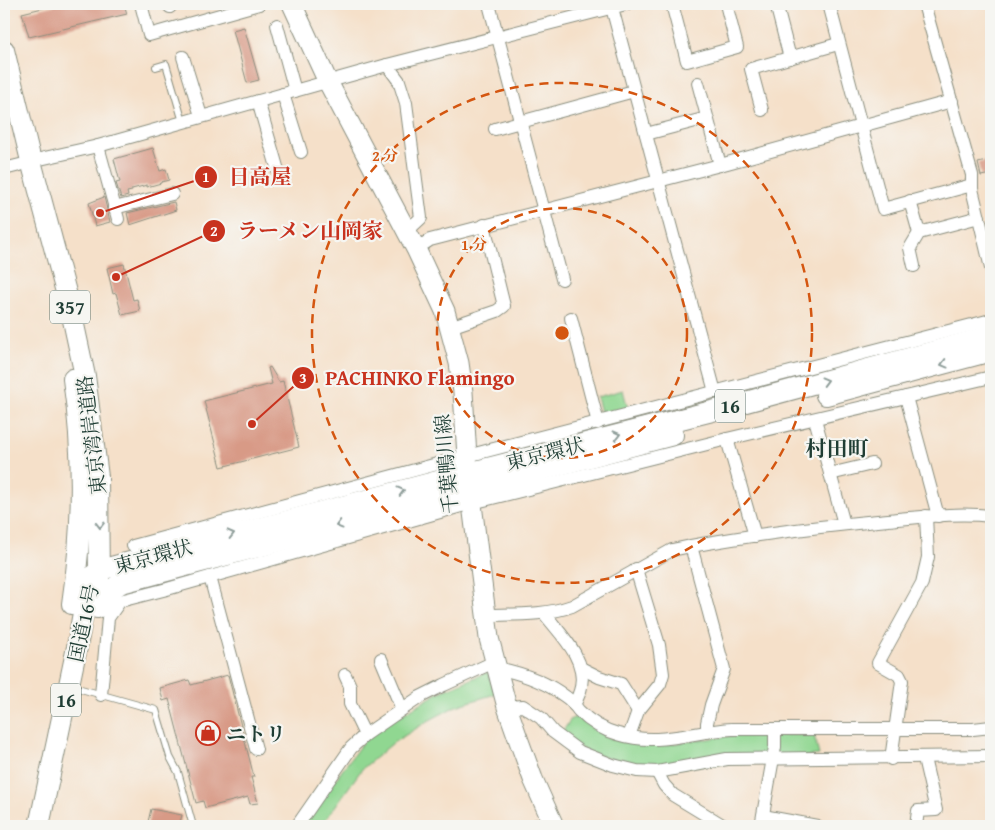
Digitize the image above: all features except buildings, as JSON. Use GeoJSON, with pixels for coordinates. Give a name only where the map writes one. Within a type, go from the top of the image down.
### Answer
{"type":"FeatureCollection","features":[{"type":"Feature","properties":{"kind":"highway","name":"東京湾岸道路"},"geometry":{"type":"LineString","coordinates":[[4,50],[18,165],[71,311],[86,376],[98,477],[96,608],[81,689],[51,826]]}},
{"type":"Feature","properties":{"kind":"highway","name":"東京湾岸道路"},"geometry":{"type":"LineString","coordinates":[[4,107],[18,165],[63,325],[73,381],[80,464],[81,505],[73,599],[60,676],[28,826]]}},
{"type":"Feature","properties":{"kind":"highway","name":"東京環状"},"geometry":{"type":"LineString","coordinates":[[98,574],[469,481],[638,453],[991,336]]}},
{"type":"Feature","properties":{"kind":"highway","name":"東京環状"},"geometry":{"type":"LineString","coordinates":[[96,608],[109,590],[121,583],[246,550],[469,481],[720,409],[991,336]]}},
{"type":"Feature","properties":{"kind":"highway","name":"東京環状"},"geometry":{"type":"LineString","coordinates":[[78,556],[86,568],[98,574],[112,577],[189,556],[246,550]]}},
{"type":"Feature","properties":{"kind":"highway","name":"国道16号"},"geometry":{"type":"LineString","coordinates":[[39,826],[77,646],[88,584],[98,574]]}},
{"type":"Feature","properties":{"kind":"main road","name":"千葉鴨川線"},"geometry":{"type":"LineString","coordinates":[[292,4],[328,82],[416,248],[434,285],[450,327],[463,392],[469,481],[485,615],[495,665],[507,707],[533,779],[553,825]]}},
{"type":"Feature","properties":{"kind":"street"},"geometry":{"type":"LineString","coordinates":[[141,4],[149,35],[259,4]]}},
{"type":"Feature","properties":{"kind":"street"},"geometry":{"type":"LineString","coordinates":[[489,4],[562,279]]}},
{"type":"Feature","properties":{"kind":"street"},"geometry":{"type":"LineString","coordinates":[[18,165],[98,146],[387,65],[612,6],[626,4]]}},
{"type":"Feature","properties":{"kind":"street"},"geometry":{"type":"LineString","coordinates":[[672,4],[687,61],[737,47],[726,4]]}},
{"type":"Feature","properties":{"kind":"street"},"geometry":{"type":"LineString","coordinates":[[776,4],[790,58]]}},
{"type":"Feature","properties":{"kind":"street"},"geometry":{"type":"LineString","coordinates":[[829,4],[883,209],[972,184]]}},
{"type":"Feature","properties":{"kind":"street"},"geometry":{"type":"LineString","coordinates":[[924,4],[972,175],[972,184],[991,268]]}},
{"type":"Feature","properties":{"kind":"street"},"geometry":{"type":"LineString","coordinates":[[612,6],[715,392]]}},
{"type":"Feature","properties":{"kind":"street"},"geometry":{"type":"LineString","coordinates":[[277,25],[301,152]]}},
{"type":"Feature","properties":{"kind":"street"},"geometry":{"type":"LineString","coordinates":[[762,110],[751,69],[838,44]]}},
{"type":"Feature","properties":{"kind":"street"},"geometry":{"type":"LineString","coordinates":[[182,57],[201,116]]}},
{"type":"Feature","properties":{"kind":"street"},"geometry":{"type":"LineString","coordinates":[[387,65],[399,81],[406,103],[420,208],[421,218],[407,232]]}},
{"type":"Feature","properties":{"kind":"street"},"geometry":{"type":"LineString","coordinates":[[698,83],[720,165]]}},
{"type":"Feature","properties":{"kind":"street"},"geometry":{"type":"LineString","coordinates":[[495,129],[634,91]]}},
{"type":"Feature","properties":{"kind":"street"},"geometry":{"type":"LineString","coordinates":[[258,101],[279,174]]}},
{"type":"Feature","properties":{"kind":"street"},"geometry":{"type":"LineString","coordinates":[[416,248],[430,240],[720,165],[952,101]]}},
{"type":"Feature","properties":{"kind":"street"},"geometry":{"type":"LineString","coordinates":[[646,134],[707,118]]}},
{"type":"Feature","properties":{"kind":"street"},"geometry":{"type":"LineString","coordinates":[[98,146],[116,213],[172,194]]}},
{"type":"Feature","properties":{"kind":"street"},"geometry":{"type":"LineString","coordinates":[[910,201],[919,234]]}},
{"type":"Feature","properties":{"kind":"street"},"geometry":{"type":"LineString","coordinates":[[914,266],[910,248],[919,234],[980,217]]}},
{"type":"Feature","properties":{"kind":"street"},"geometry":{"type":"LineString","coordinates":[[450,327],[498,312],[504,306],[484,226]]}},
{"type":"Feature","properties":{"kind":"street"},"geometry":{"type":"LineString","coordinates":[[572,318],[598,423]]}},
{"type":"Feature","properties":{"kind":"street"},"geometry":{"type":"LineString","coordinates":[[102,695],[108,618],[120,601],[439,512],[469,481],[513,444],[715,392],[991,336]]}},
{"type":"Feature","properties":{"kind":"street"},"geometry":{"type":"LineString","coordinates":[[638,453],[727,439],[991,377]]}},
{"type":"Feature","properties":{"kind":"street"},"geometry":{"type":"LineString","coordinates":[[891,758],[902,681],[899,675],[878,663],[922,583],[928,557],[932,516],[906,397]]}},
{"type":"Feature","properties":{"kind":"street"},"geometry":{"type":"LineString","coordinates":[[815,418],[844,524]]}},
{"type":"Feature","properties":{"kind":"street"},"geometry":{"type":"LineString","coordinates":[[727,439],[755,536]]}},
{"type":"Feature","properties":{"kind":"street"},"geometry":{"type":"LineString","coordinates":[[830,474],[872,464]]}},
{"type":"Feature","properties":{"kind":"street"},"geometry":{"type":"LineString","coordinates":[[133,546],[429,466],[469,481]]}},
{"type":"Feature","properties":{"kind":"street"},"geometry":{"type":"LineString","coordinates":[[485,615],[558,611],[572,606],[672,550],[691,546],[844,524],[932,516],[976,514],[991,516]]}},
{"type":"Feature","properties":{"kind":"street"},"geometry":{"type":"LineString","coordinates":[[691,546],[724,669],[711,705],[706,732]]}},
{"type":"Feature","properties":{"kind":"street"},"geometry":{"type":"LineString","coordinates":[[629,736],[638,711],[660,684],[663,674],[659,645],[636,569]]}},
{"type":"Feature","properties":{"kind":"street"},"geometry":{"type":"LineString","coordinates":[[210,577],[256,750]]}},
{"type":"Feature","properties":{"kind":"street"},"geometry":{"type":"LineString","coordinates":[[544,613],[577,655],[581,668],[581,686],[574,705]]}},
{"type":"Feature","properties":{"kind":"street"},"geometry":{"type":"LineString","coordinates":[[381,659],[402,709]]}},
{"type":"Feature","properties":{"kind":"street"},"geometry":{"type":"LineString","coordinates":[[297,826],[351,748],[365,734],[444,684],[495,665],[520,673],[552,687],[569,698],[586,717],[600,727],[619,734],[640,738],[674,738],[732,729],[973,729],[991,727]]}},
{"type":"Feature","properties":{"kind":"street"},"geometry":{"type":"LineString","coordinates":[[581,668],[599,678],[621,684],[638,711]]}},
{"type":"Feature","properties":{"kind":"street"},"geometry":{"type":"LineString","coordinates":[[345,674],[350,686],[350,704],[365,734]]}},
{"type":"Feature","properties":{"kind":"street"},"geometry":{"type":"LineString","coordinates":[[507,707],[523,706],[541,718],[554,732],[580,752],[613,765],[636,771],[657,772],[727,760],[773,758],[991,756]]}},
{"type":"Feature","properties":{"kind":"street"},"geometry":{"type":"LineString","coordinates":[[775,729],[775,747],[762,821],[817,826]]}},
{"type":"Feature","properties":{"kind":"street"},"geometry":{"type":"LineString","coordinates":[[916,826],[918,811],[936,810],[924,758]]}},
{"type":"Feature","properties":{"kind":"street"},"geometry":{"type":"LineString","coordinates":[[657,772],[664,785],[673,795],[724,826]]}},
{"type":"Feature","properties":{"kind":"street"},"geometry":{"type":"LineString","coordinates":[[534,826],[553,825]]}},
{"type":"Feature","properties":{"kind":"lane"},"geometry":{"type":"LineString","coordinates":[[156,67],[166,64],[182,122]]}},
{"type":"Feature","properties":{"kind":"lane"},"geometry":{"type":"LineString","coordinates":[[81,689],[156,710],[170,756],[178,772],[193,826]]}},
{"type":"Feature","properties":{"kind":"green space"},"geometry":{"type":"Polygon","coordinates":[[[623,390],[628,409],[602,416],[597,397],[623,390]]]}},
{"type":"Feature","properties":{"kind":"green space"},"geometry":{"type":"Polygon","coordinates":[[[488,672],[495,694],[456,706],[393,743],[362,769],[321,826],[302,826],[362,743],[377,729],[440,692],[488,672]]]}},
{"type":"Feature","properties":{"kind":"green space"},"geometry":{"type":"Polygon","coordinates":[[[577,717],[607,737],[639,745],[670,744],[737,735],[814,735],[819,755],[652,770],[586,752],[561,734],[571,719],[577,717]]]}},
{"type":"Feature","properties":{"kind":"place","name":"日高屋"},"geometry":{"type":"Point","coordinates":[100,213]}},
{"type":"Feature","properties":{"kind":"place","name":"ラーメン山岡家"},"geometry":{"type":"Point","coordinates":[116,277]}},
{"type":"Feature","properties":{"kind":"place","name":"PACHINKO Flamingo"},"geometry":{"type":"Point","coordinates":[252,424]}},
{"type":"Feature","properties":{"kind":"place","name":"ニトリ"},"geometry":{"type":"Point","coordinates":[208,733]}},
{"type":"Feature","properties":{"kind":"district","name":"村田町"},"geometry":{"type":"Point","coordinates":[837,448]}}]}
